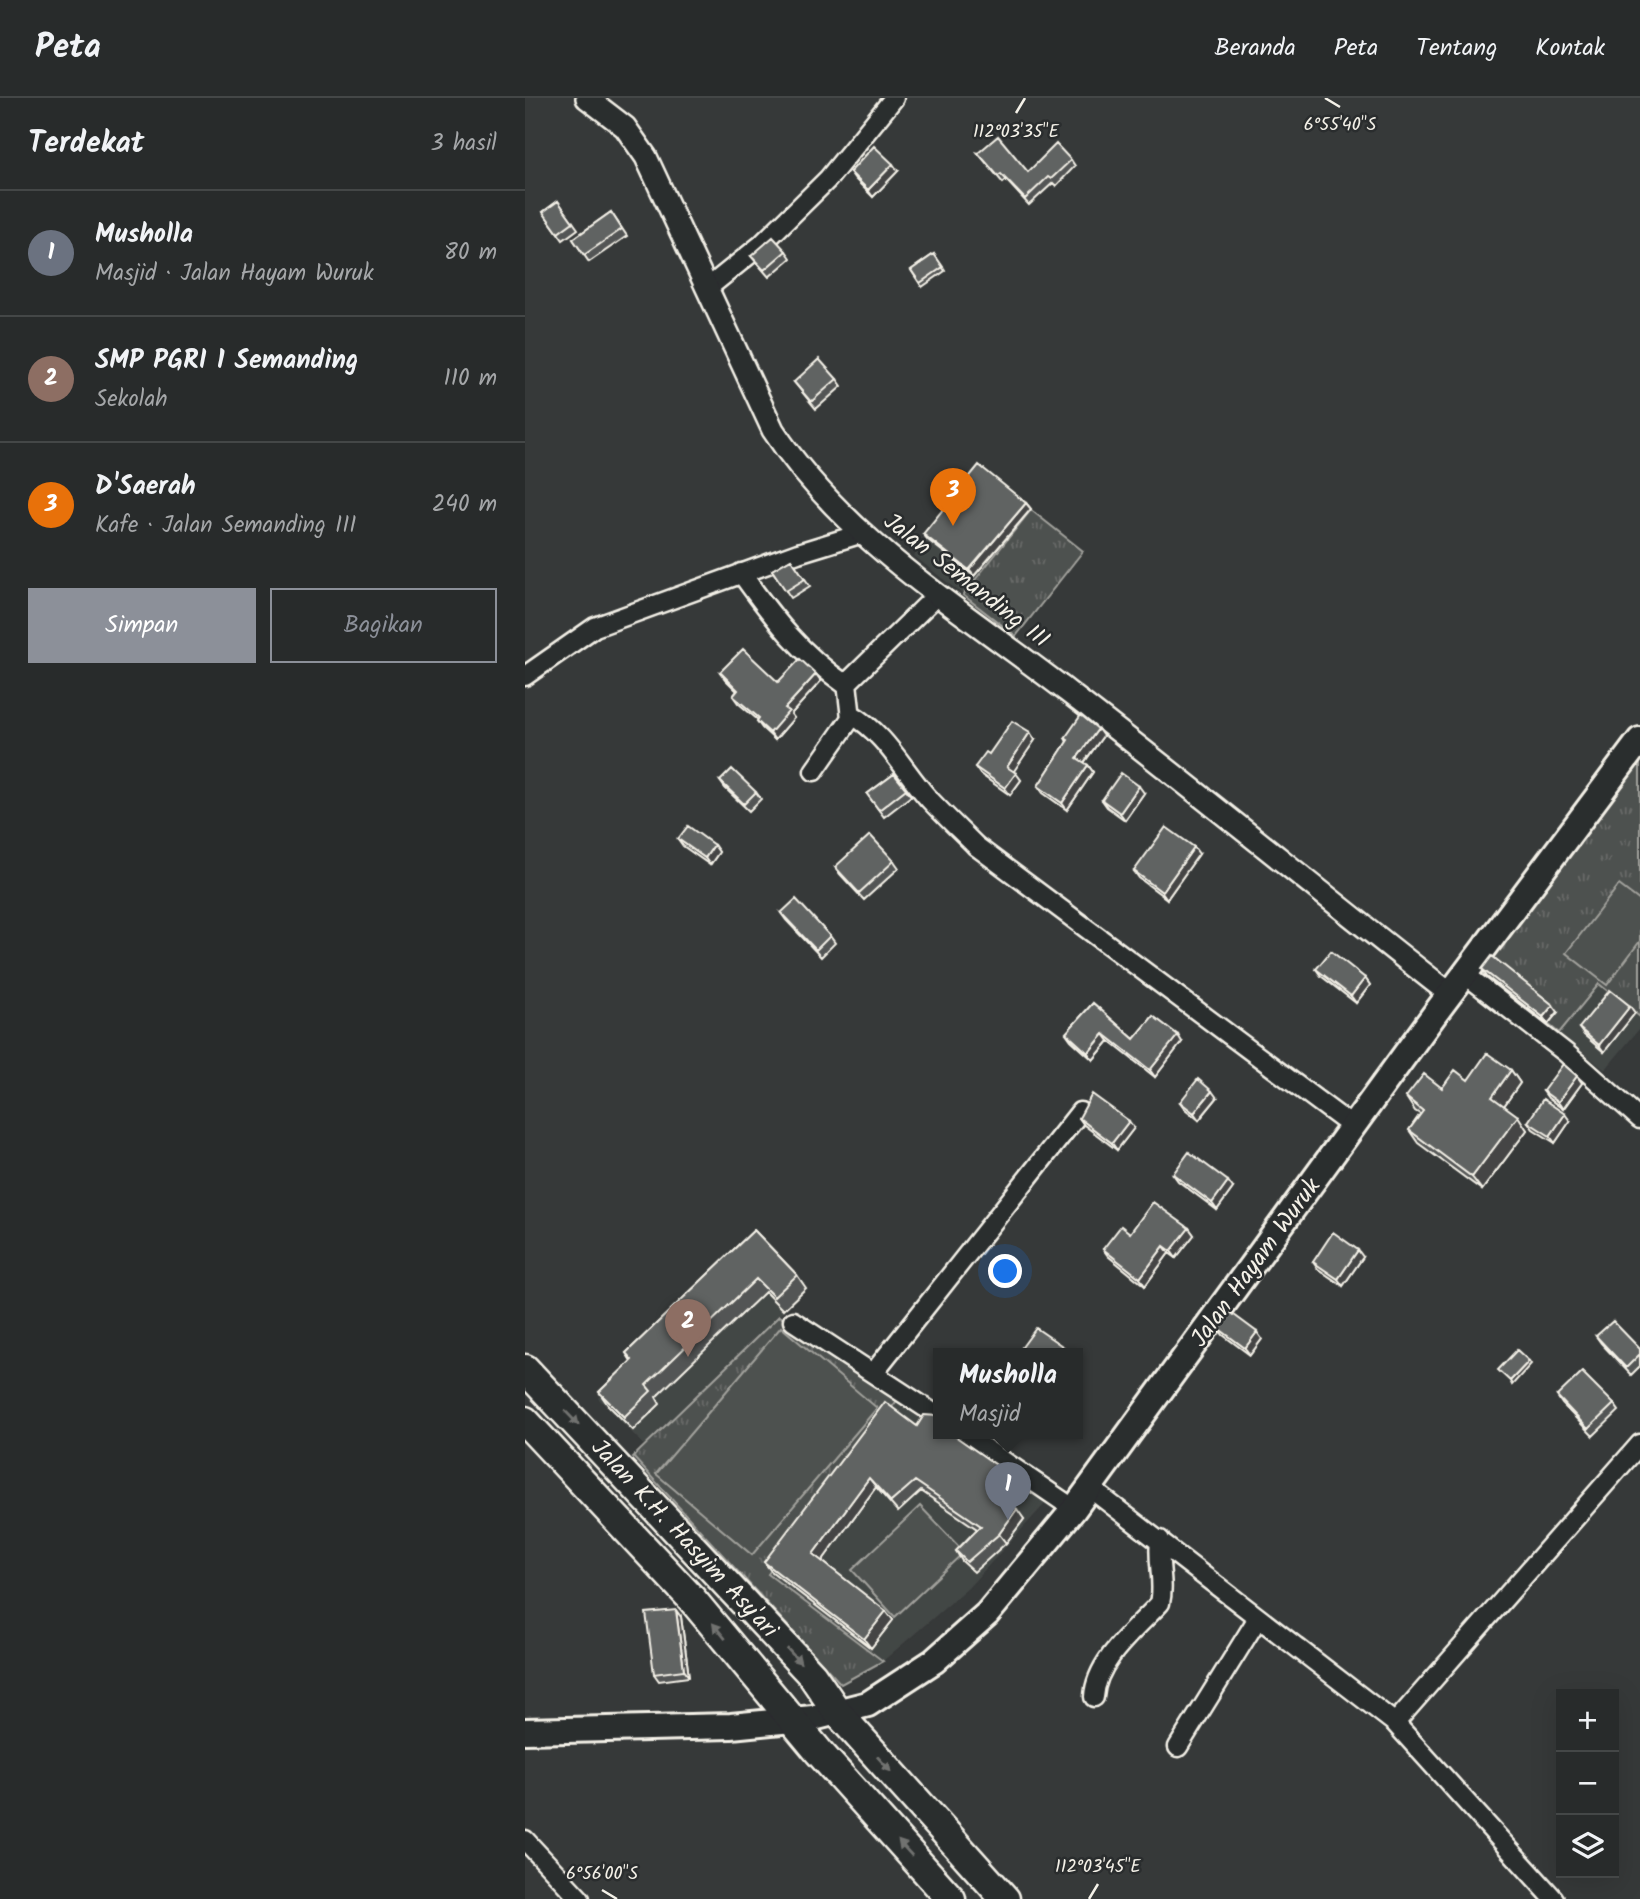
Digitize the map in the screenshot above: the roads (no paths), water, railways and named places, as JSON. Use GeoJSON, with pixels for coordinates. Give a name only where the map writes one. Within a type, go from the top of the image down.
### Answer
{"type":"FeatureCollection","features":[{"type":"Feature","properties":{"kind":"highway","name":"Jalan K.H. Hasyim Asy'ari"},"geometry":{"type":"LineString","coordinates":[[525,1368],[811,1675],[815,1717]]}},
{"type":"Feature","properties":{"kind":"highway","name":"Jalan K.H. Hasyim Asy'ari"},"geometry":{"type":"LineString","coordinates":[[525,1421],[691,1598],[815,1717]]}},
{"type":"Feature","properties":{"kind":"highway"},"geometry":{"type":"LineString","coordinates":[[815,1717],[951,1899]]}},
{"type":"Feature","properties":{"kind":"highway"},"geometry":{"type":"LineString","coordinates":[[815,1717],[1005,1899]]}},
{"type":"Feature","properties":{"kind":"main road","name":"Jalan Hayam Wuruk"},"geometry":{"type":"LineString","coordinates":[[527,1734],[815,1717],[868,1704],[934,1661],[987,1614],[1075,1509],[1458,984],[1640,740]]}},
{"type":"Feature","properties":{"kind":"street","name":"Jalan Semanding III"},"geometry":{"type":"LineString","coordinates":[[587,98],[625,127],[646,157],[709,287],[773,430],[799,469],[863,533],[938,594],[1458,984]]}},
{"type":"Feature","properties":{"kind":"street"},"geometry":{"type":"LineString","coordinates":[[709,287],[761,245],[828,179],[894,98]]}},
{"type":"Feature","properties":{"kind":"street"},"geometry":{"type":"LineString","coordinates":[[525,677],[595,627],[741,573],[863,533]]}},
{"type":"Feature","properties":{"kind":"street"},"geometry":{"type":"LineString","coordinates":[[741,573],[782,630],[814,663],[846,685],[851,714],[848,724],[814,771]]}},
{"type":"Feature","properties":{"kind":"street"},"geometry":{"type":"LineString","coordinates":[[846,685],[938,594]]}},
{"type":"Feature","properties":{"kind":"street"},"geometry":{"type":"LineString","coordinates":[[851,714],[865,722],[901,759],[927,797],[976,846],[1353,1127]]}},
{"type":"Feature","properties":{"kind":"street"},"geometry":{"type":"LineString","coordinates":[[1458,984],[1566,1053],[1640,1119]]}},
{"type":"Feature","properties":{"kind":"street"},"geometry":{"type":"LineString","coordinates":[[874,1372],[1080,1112]]}},
{"type":"Feature","properties":{"kind":"street"},"geometry":{"type":"LineString","coordinates":[[793,1321],[933,1413]]}},
{"type":"Feature","properties":{"kind":"street"},"geometry":{"type":"LineString","coordinates":[[971,1439],[1075,1509]]}},
{"type":"Feature","properties":{"kind":"street"},"geometry":{"type":"LineString","coordinates":[[1395,1723],[1640,1444]]}},
{"type":"Feature","properties":{"kind":"street"},"geometry":{"type":"LineString","coordinates":[[1090,1488],[1395,1723],[1554,1899]]}},
{"type":"Feature","properties":{"kind":"street"},"geometry":{"type":"LineString","coordinates":[[1094,1697],[1095,1682],[1109,1660],[1160,1603],[1163,1592],[1157,1558],[1160,1540]]}},
{"type":"Feature","properties":{"kind":"street"},"geometry":{"type":"LineString","coordinates":[[1178,1747],[1258,1618]]}},
{"type":"Feature","properties":{"kind":"street"},"geometry":{"type":"LineString","coordinates":[[525,1840],[580,1899]]}},
{"type":"Feature","properties":{"kind":"place","name":"D'Saerah"},"geometry":{"type":"Point","coordinates":[953,526]}},
{"type":"Feature","properties":{"kind":"place","name":"SMP PGRI 1 Semanding"},"geometry":{"type":"Point","coordinates":[688,1357]}},
{"type":"Feature","properties":{"kind":"place","name":"Musholla"},"geometry":{"type":"Point","coordinates":[1008,1520]}}]}
